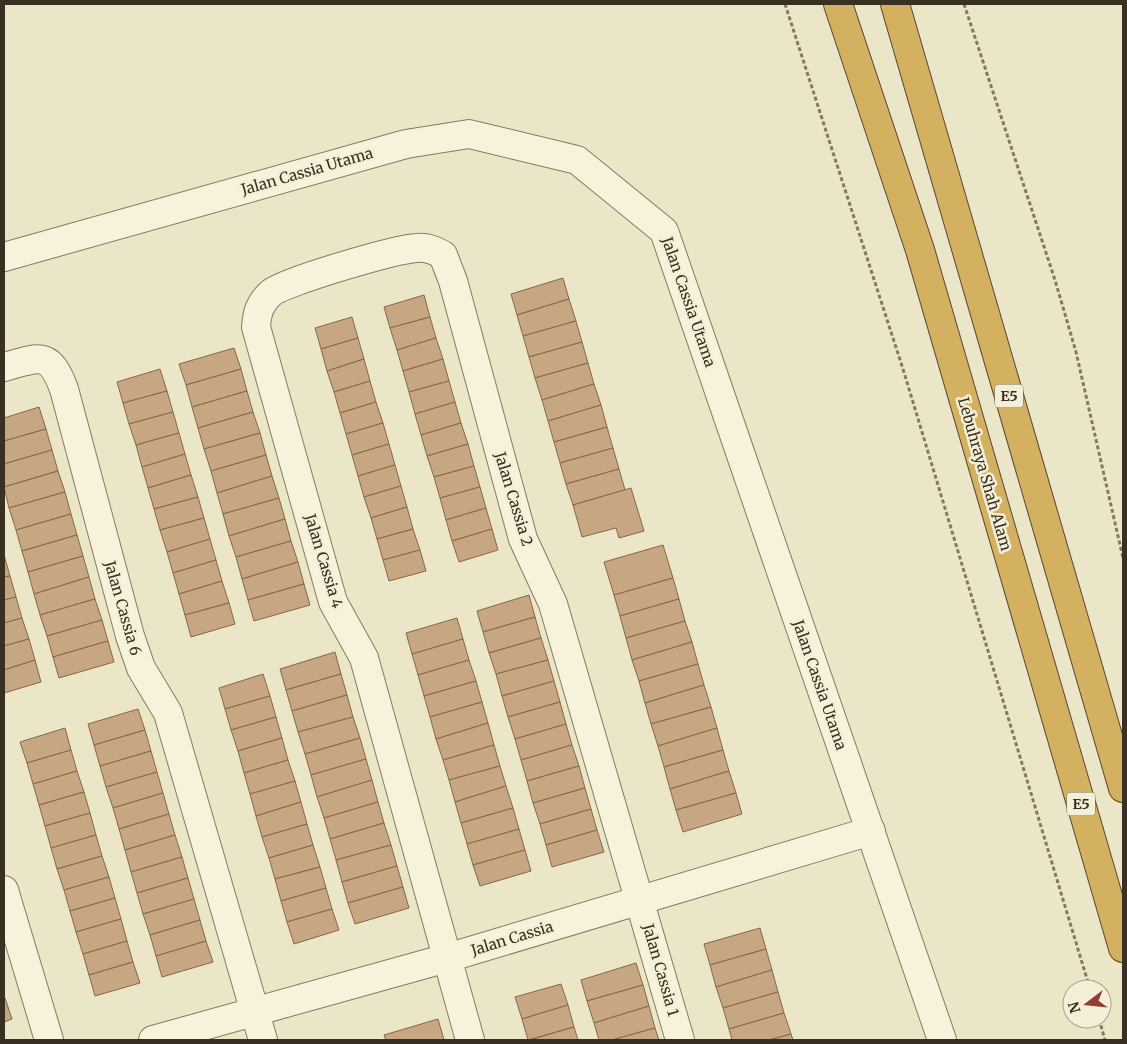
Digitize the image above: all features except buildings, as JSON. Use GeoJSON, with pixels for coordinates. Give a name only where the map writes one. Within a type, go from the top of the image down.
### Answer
{"type":"FeatureCollection","features":[{"type":"Feature","properties":{"kind":"highway"},"geometry":{"type":"LineString","coordinates":[[824,4],[920,250]]}},
{"type":"Feature","properties":{"kind":"highway","name":"Lebuhraya Shah Alam"},"geometry":{"type":"LineString","coordinates":[[838,4],[920,250],[1123,948]]}},
{"type":"Feature","properties":{"kind":"highway","name":"E5"},"geometry":{"type":"LineString","coordinates":[[895,4],[1123,788]]}},
{"type":"Feature","properties":{"kind":"street","name":"Jalan Cassia Utama"},"geometry":{"type":"LineString","coordinates":[[4,257],[406,144],[469,134],[578,160],[664,231],[942,1040]]}},
{"type":"Feature","properties":{"kind":"street","name":"Jalan Cassia 2"},"geometry":{"type":"LineString","coordinates":[[340,267],[416,248],[431,249],[443,254],[453,281],[523,539],[553,604],[641,900]]}},
{"type":"Feature","properties":{"kind":"street","name":"Jalan Cassia 4"},"geometry":{"type":"LineString","coordinates":[[340,267],[291,283],[272,293],[257,309],[256,327],[333,602],[364,658],[470,1040]]}},
{"type":"Feature","properties":{"kind":"street","name":"Jalan Cassia 6"},"geometry":{"type":"LineString","coordinates":[[4,367],[33,359],[47,360],[57,369],[130,636],[141,668],[168,713],[263,1040]]}},
{"type":"Feature","properties":{"kind":"street","name":"Jalan Cassia"},"geometry":{"type":"LineString","coordinates":[[153,1040],[447,958],[871,831]]}},
{"type":"Feature","properties":{"kind":"street"},"geometry":{"type":"LineString","coordinates":[[4,890],[49,1040]]}},
{"type":"Feature","properties":{"kind":"street","name":"Jalan Cassia 1"},"geometry":{"type":"LineString","coordinates":[[641,900],[680,1040]]}},
{"type":"Feature","properties":{"kind":"path"},"geometry":{"type":"LineString","coordinates":[[785,4],[903,369],[1087,979]]}},
{"type":"Feature","properties":{"kind":"path"},"geometry":{"type":"LineString","coordinates":[[964,4],[1076,352],[1123,558]]}}]}
